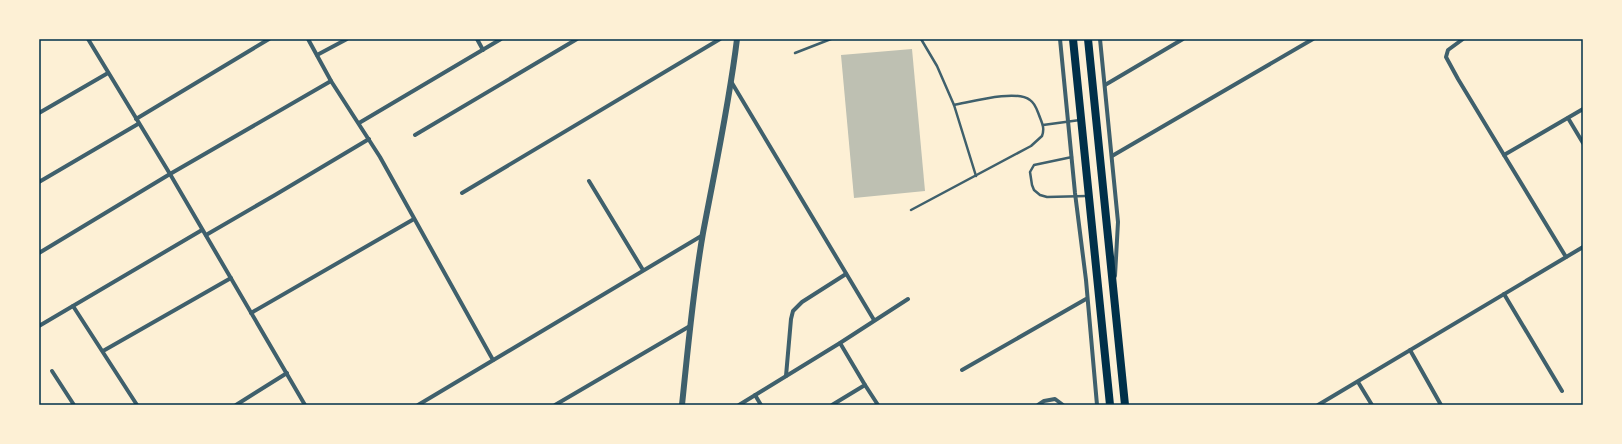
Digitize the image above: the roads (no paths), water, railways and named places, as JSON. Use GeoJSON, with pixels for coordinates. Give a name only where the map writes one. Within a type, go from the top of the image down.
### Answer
{"type":"FeatureCollection","features":[{"type":"Feature","properties":{"kind":"highway"},"geometry":{"type":"LineString","coordinates":[[1073,39],[1110,405]]}},
{"type":"Feature","properties":{"kind":"highway"},"geometry":{"type":"LineString","coordinates":[[1088,39],[1125,405]]}},
{"type":"Feature","properties":{"kind":"street"},"geometry":{"type":"LineString","coordinates":[[88,39],[137,122],[170,174],[305,405]]}},
{"type":"Feature","properties":{"kind":"street"},"geometry":{"type":"LineString","coordinates":[[39,182],[269,39]]}},
{"type":"Feature","properties":{"kind":"street"},"geometry":{"type":"LineString","coordinates":[[308,39],[331,81],[369,139],[493,360]]}},
{"type":"Feature","properties":{"kind":"street"},"geometry":{"type":"LineString","coordinates":[[317,55],[347,39]]}},
{"type":"Feature","properties":{"kind":"street"},"geometry":{"type":"LineString","coordinates":[[477,39],[483,50]]}},
{"type":"Feature","properties":{"kind":"street"},"geometry":{"type":"LineString","coordinates":[[359,123],[501,39]]}},
{"type":"Feature","properties":{"kind":"street"},"geometry":{"type":"LineString","coordinates":[[415,135],[577,39]]}},
{"type":"Feature","properties":{"kind":"street"},"geometry":{"type":"LineString","coordinates":[[462,193],[720,39]]}},
{"type":"Feature","properties":{"kind":"street"},"geometry":{"type":"LineString","coordinates":[[682,405],[690,326],[703,235],[732,83],[737,39]]}},
{"type":"Feature","properties":{"kind":"street"},"geometry":{"type":"LineString","coordinates":[[1060,39],[1086,280],[1086,299],[1097,405]]}},
{"type":"Feature","properties":{"kind":"street"},"geometry":{"type":"LineString","coordinates":[[1100,39],[1118,222],[1114,300]]}},
{"type":"Feature","properties":{"kind":"street"},"geometry":{"type":"LineString","coordinates":[[1104,85],[1183,39]]}},
{"type":"Feature","properties":{"kind":"street"},"geometry":{"type":"LineString","coordinates":[[1112,156],[1313,39]]}},
{"type":"Feature","properties":{"kind":"street"},"geometry":{"type":"LineString","coordinates":[[1463,39],[1448,50],[1446,57],[1462,86],[1566,257]]}},
{"type":"Feature","properties":{"kind":"street"},"geometry":{"type":"LineString","coordinates":[[39,113],[108,73]]}},
{"type":"Feature","properties":{"kind":"street"},"geometry":{"type":"LineString","coordinates":[[39,253],[170,174],[331,81]]}},
{"type":"Feature","properties":{"kind":"street"},"geometry":{"type":"LineString","coordinates":[[732,83],[874,320]]}},
{"type":"Feature","properties":{"kind":"street"},"geometry":{"type":"LineString","coordinates":[[1504,155],[1583,109]]}},
{"type":"Feature","properties":{"kind":"street"},"geometry":{"type":"LineString","coordinates":[[1568,118],[1583,143]]}},
{"type":"Feature","properties":{"kind":"street"},"geometry":{"type":"LineString","coordinates":[[206,235],[275,196],[369,139]]}},
{"type":"Feature","properties":{"kind":"street"},"geometry":{"type":"LineString","coordinates":[[589,181],[643,270]]}},
{"type":"Feature","properties":{"kind":"street"},"geometry":{"type":"LineString","coordinates":[[251,313],[414,218]]}},
{"type":"Feature","properties":{"kind":"street"},"geometry":{"type":"LineString","coordinates":[[39,326],[202,230]]}},
{"type":"Feature","properties":{"kind":"street"},"geometry":{"type":"LineString","coordinates":[[418,405],[703,235]]}},
{"type":"Feature","properties":{"kind":"street"},"geometry":{"type":"LineString","coordinates":[[1318,405],[1583,247]]}},
{"type":"Feature","properties":{"kind":"street"},"geometry":{"type":"LineString","coordinates":[[786,376],[793,311],[802,302],[846,274]]}},
{"type":"Feature","properties":{"kind":"street"},"geometry":{"type":"LineString","coordinates":[[103,351],[231,278]]}},
{"type":"Feature","properties":{"kind":"street"},"geometry":{"type":"LineString","coordinates":[[1504,294],[1562,391]]}},
{"type":"Feature","properties":{"kind":"street"},"geometry":{"type":"LineString","coordinates":[[739,405],[908,299]]}},
{"type":"Feature","properties":{"kind":"street"},"geometry":{"type":"LineString","coordinates":[[962,370],[1086,299]]}},
{"type":"Feature","properties":{"kind":"street"},"geometry":{"type":"LineString","coordinates":[[73,306],[137,405]]}},
{"type":"Feature","properties":{"kind":"street"},"geometry":{"type":"LineString","coordinates":[[555,405],[690,326]]}},
{"type":"Feature","properties":{"kind":"street"},"geometry":{"type":"LineString","coordinates":[[840,343],[878,405]]}},
{"type":"Feature","properties":{"kind":"street"},"geometry":{"type":"LineString","coordinates":[[1410,350],[1441,405]]}},
{"type":"Feature","properties":{"kind":"street"},"geometry":{"type":"LineString","coordinates":[[52,370],[74,405]]}},
{"type":"Feature","properties":{"kind":"street"},"geometry":{"type":"LineString","coordinates":[[236,405],[287,373]]}},
{"type":"Feature","properties":{"kind":"street"},"geometry":{"type":"LineString","coordinates":[[1358,382],[1372,405]]}},
{"type":"Feature","properties":{"kind":"street"},"geometry":{"type":"LineString","coordinates":[[832,405],[865,385]]}},
{"type":"Feature","properties":{"kind":"street"},"geometry":{"type":"LineString","coordinates":[[755,395],[761,405]]}},
{"type":"Feature","properties":{"kind":"street"},"geometry":{"type":"LineString","coordinates":[[1038,405],[1044,401],[1055,399],[1063,405]]}},
{"type":"Feature","properties":{"kind":"lane"},"geometry":{"type":"LineString","coordinates":[[795,53],[831,39]]}},
{"type":"Feature","properties":{"kind":"lane"},"geometry":{"type":"LineString","coordinates":[[921,39],[937,66],[954,105],[976,176]]}},
{"type":"Feature","properties":{"kind":"lane"},"geometry":{"type":"LineString","coordinates":[[911,210],[976,176],[1039,140],[1043,132],[1043,126],[1036,107],[1024,96],[1013,95],[954,105]]}},
{"type":"Feature","properties":{"kind":"lane"},"geometry":{"type":"LineString","coordinates":[[1043,126],[1080,120]]}},
{"type":"Feature","properties":{"kind":"lane"},"geometry":{"type":"LineString","coordinates":[[1072,157],[1037,163],[1031,168],[1030,172],[1034,190],[1040,195],[1047,197],[1088,196]]}}]}
